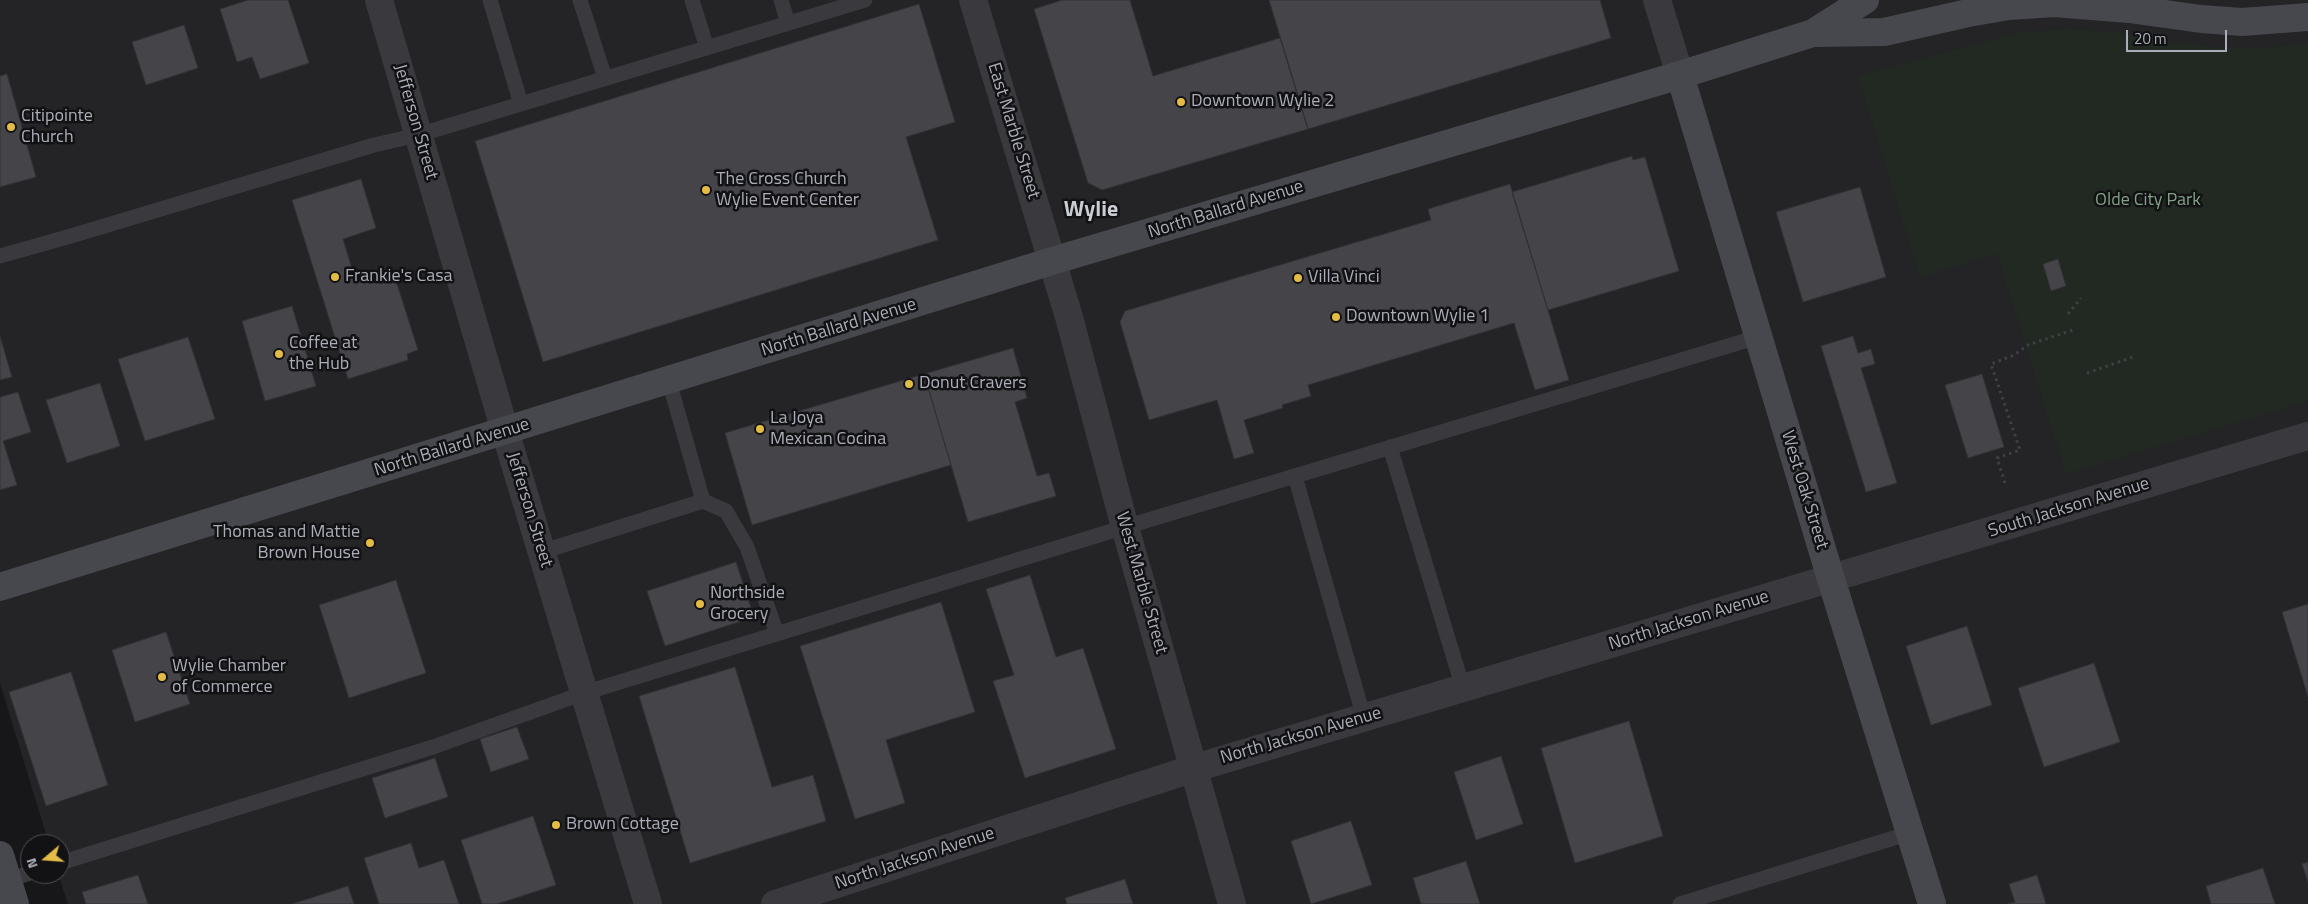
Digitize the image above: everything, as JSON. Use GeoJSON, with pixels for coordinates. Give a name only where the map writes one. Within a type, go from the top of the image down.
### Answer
{"type":"FeatureCollection","features":[{"type":"Feature","properties":{"kind":"main road"},"geometry":{"type":"LineString","coordinates":[[1813,33],[1864,0]]}},
{"type":"Feature","properties":{"kind":"main road"},"geometry":{"type":"LineString","coordinates":[[1813,33],[1884,32],[2009,6],[2054,3],[2098,2],[2209,20],[2242,22],[2308,17]]}},
{"type":"Feature","properties":{"kind":"main road","name":"North Ballard Avenue"},"geometry":{"type":"LineString","coordinates":[[0,587],[1052,261],[1680,75],[1813,33]]}},
{"type":"Feature","properties":{"kind":"main road","name":"West Oak Street"},"geometry":{"type":"LineString","coordinates":[[1680,75],[1831,579],[1932,904]]}},
{"type":"Feature","properties":{"kind":"street","name":"Jefferson Street"},"geometry":{"type":"LineString","coordinates":[[379,0],[505,431],[648,904]]}},
{"type":"Feature","properties":{"kind":"street","name":"East Marble Street"},"geometry":{"type":"LineString","coordinates":[[973,0],[1052,261]]}},
{"type":"Feature","properties":{"kind":"street"},"geometry":{"type":"LineString","coordinates":[[1657,0],[1680,75]]}},
{"type":"Feature","properties":{"kind":"street","name":"West Marble Street"},"geometry":{"type":"LineString","coordinates":[[1052,261],[1232,904]]}},
{"type":"Feature","properties":{"kind":"street","name":"South Jackson Avenue"},"geometry":{"type":"LineString","coordinates":[[1831,579],[2308,436]]}},
{"type":"Feature","properties":{"kind":"street","name":"North Jackson Avenue"},"geometry":{"type":"LineString","coordinates":[[775,904],[1195,768],[1831,579]]}},
{"type":"Feature","properties":{"kind":"lane"},"geometry":{"type":"LineString","coordinates":[[490,0],[522,104]]}},
{"type":"Feature","properties":{"kind":"lane"},"geometry":{"type":"LineString","coordinates":[[580,0],[605,78]]}},
{"type":"Feature","properties":{"kind":"lane"},"geometry":{"type":"LineString","coordinates":[[692,0],[707,48]]}},
{"type":"Feature","properties":{"kind":"lane"},"geometry":{"type":"LineString","coordinates":[[781,0],[788,23]]}},
{"type":"Feature","properties":{"kind":"lane"},"geometry":{"type":"LineString","coordinates":[[0,256],[374,145],[418,136],[865,0]]}},
{"type":"Feature","properties":{"kind":"lane"},"geometry":{"type":"LineString","coordinates":[[70,861],[433,747],[584,693],[1125,527],[1758,337]]}},
{"type":"Feature","properties":{"kind":"lane"},"geometry":{"type":"LineString","coordinates":[[669,380],[703,501]]}},
{"type":"Feature","properties":{"kind":"lane"},"geometry":{"type":"LineString","coordinates":[[1390,447],[1463,688]]}},
{"type":"Feature","properties":{"kind":"lane"},"geometry":{"type":"LineString","coordinates":[[1295,476],[1364,718]]}},
{"type":"Feature","properties":{"kind":"lane"},"geometry":{"type":"LineString","coordinates":[[542,552],[703,501],[726,511],[747,547],[777,634]]}},
{"type":"Feature","properties":{"kind":"lane"},"geometry":{"type":"LineString","coordinates":[[1680,904],[1910,833]]}},
{"type":"Feature","properties":{"kind":"path"},"geometry":{"type":"LineString","coordinates":[[2068,314],[2081,298]]}},
{"type":"Feature","properties":{"kind":"path"},"geometry":{"type":"LineString","coordinates":[[2005,483],[1997,458],[2020,450],[1990,364],[2014,356],[2028,345],[2073,330]]}},
{"type":"Feature","properties":{"kind":"path"},"geometry":{"type":"LineString","coordinates":[[2087,373],[2136,356]]}},
{"type":"Feature","properties":{"kind":"shaded area"},"geometry":{"type":"Polygon","coordinates":[[[0,0],[2308,0],[2308,904],[68,904],[61,884],[70,884],[70,834],[46,834],[0,683],[0,0]]]}},
{"type":"Feature","properties":{"kind":"green space","name":"Olde City Park"},"geometry":{"type":"Polygon","coordinates":[[[2069,29],[2112,32],[2170,42],[2216,47],[2261,48],[2308,44],[2308,401],[2066,474],[1997,253],[1920,278],[1858,76],[2020,32],[2069,29]]]}},
{"type":"Feature","properties":{"kind":"building"},"geometry":{"type":"Polygon","coordinates":[[[248,0],[288,0],[309,63],[260,79],[252,57],[237,62],[220,9],[248,0]]]}},
{"type":"Feature","properties":{"kind":"building","name":"Downtown Wylie 2"},"geometry":{"type":"Polygon","coordinates":[[[1062,0],[1130,0],[1153,76],[1280,38],[1308,129],[1102,190],[1088,183],[1034,9],[1062,0]]]}},
{"type":"Feature","properties":{"kind":"building","name":"Downtown Wylie 2"},"geometry":{"type":"Polygon","coordinates":[[[1269,0],[1600,0],[1611,38],[1308,129],[1269,0]]]}},
{"type":"Feature","properties":{"kind":"building","name":"The Cross Church Wylie Event Center"},"geometry":{"type":"Polygon","coordinates":[[[919,4],[955,122],[906,137],[938,240],[543,362],[475,141],[919,4]]]}},
{"type":"Feature","properties":{"kind":"building"},"geometry":{"type":"Polygon","coordinates":[[[184,25],[198,68],[146,85],[132,42],[184,25]]]}},
{"type":"Feature","properties":{"kind":"building","name":"Citipointe Church"},"geometry":{"type":"Polygon","coordinates":[[[7,74],[36,177],[0,187],[0,76],[7,74]]]}},
{"type":"Feature","properties":{"kind":"building"},"geometry":{"type":"Polygon","coordinates":[[[1632,156],[1633,160],[1645,157],[1679,271],[1548,310],[1512,192],[1632,156]]]}},
{"type":"Feature","properties":{"kind":"building","name":"Frankie's Casa"},"geometry":{"type":"Polygon","coordinates":[[[361,179],[376,228],[343,239],[356,282],[393,271],[418,350],[407,354],[408,360],[348,379],[292,200],[361,179]]]}},
{"type":"Feature","properties":{"kind":"building","name":"Downtown Wylie 1"},"geometry":{"type":"Polygon","coordinates":[[[1510,184],[1569,380],[1535,390],[1514,323],[1308,385],[1311,396],[1282,405],[1283,408],[1244,420],[1254,453],[1234,459],[1217,400],[1149,420],[1120,322],[1125,311],[1431,220],[1428,209],[1510,184]]]}},
{"type":"Feature","properties":{"kind":"building"},"geometry":{"type":"Polygon","coordinates":[[[1860,187],[1886,277],[1803,302],[1776,212],[1860,187]]]}},
{"type":"Feature","properties":{"kind":"building"},"geometry":{"type":"Polygon","coordinates":[[[2058,259],[2066,286],[2051,291],[2043,264],[2058,259]]]}},
{"type":"Feature","properties":{"kind":"building","name":"Coffee at the Hub"},"geometry":{"type":"Polygon","coordinates":[[[292,306],[316,386],[265,401],[242,321],[292,306]]]}},
{"type":"Feature","properties":{"kind":"building"},"geometry":{"type":"Polygon","coordinates":[[[0,336],[12,377],[0,380],[0,336]]]}},
{"type":"Feature","properties":{"kind":"building"},"geometry":{"type":"Polygon","coordinates":[[[1853,336],[1858,353],[1871,349],[1875,364],[1861,368],[1897,483],[1866,492],[1821,346],[1853,336]]]}},
{"type":"Feature","properties":{"kind":"building"},"geometry":{"type":"Polygon","coordinates":[[[188,337],[215,419],[145,441],[118,359],[188,337]]]}},
{"type":"Feature","properties":{"kind":"building"},"geometry":{"type":"Polygon","coordinates":[[[1013,348],[1027,398],[1015,402],[1037,476],[1049,473],[1056,496],[968,522],[924,374],[1013,348]]]}},
{"type":"Feature","properties":{"kind":"building"},"geometry":{"type":"Polygon","coordinates":[[[924,374],[951,465],[752,525],[725,433],[924,374]]]}},
{"type":"Feature","properties":{"kind":"building"},"geometry":{"type":"Polygon","coordinates":[[[1982,374],[2004,447],[1968,458],[1945,385],[1982,374]]]}},
{"type":"Feature","properties":{"kind":"building"},"geometry":{"type":"Polygon","coordinates":[[[100,383],[120,446],[67,463],[46,400],[100,383]]]}},
{"type":"Feature","properties":{"kind":"building"},"geometry":{"type":"Polygon","coordinates":[[[18,392],[31,432],[3,441],[17,485],[0,490],[0,397],[18,392]]]}},
{"type":"Feature","properties":{"kind":"building","name":"Northside Grocery"},"geometry":{"type":"Polygon","coordinates":[[[736,562],[754,617],[665,646],[647,591],[736,562]]]}},
{"type":"Feature","properties":{"kind":"building"},"geometry":{"type":"Polygon","coordinates":[[[1030,575],[1056,657],[1083,648],[1116,749],[1025,778],[993,681],[1014,675],[986,589],[1030,575]]]}},
{"type":"Feature","properties":{"kind":"building"},"geometry":{"type":"Polygon","coordinates":[[[396,580],[426,673],[349,698],[319,605],[396,580]]]}},
{"type":"Feature","properties":{"kind":"building"},"geometry":{"type":"Polygon","coordinates":[[[941,602],[975,712],[886,740],[905,803],[855,819],[800,646],[941,602]]]}},
{"type":"Feature","properties":{"kind":"building"},"geometry":{"type":"Polygon","coordinates":[[[2308,604],[2308,697],[2282,612],[2308,604]]]}},
{"type":"Feature","properties":{"kind":"building"},"geometry":{"type":"Polygon","coordinates":[[[1967,626],[1992,705],[1931,725],[1906,646],[1967,626]]]}},
{"type":"Feature","properties":{"kind":"building"},"geometry":{"type":"Polygon","coordinates":[[[166,632],[190,704],[135,722],[112,650],[166,632]]]}},
{"type":"Feature","properties":{"kind":"building"},"geometry":{"type":"Polygon","coordinates":[[[2094,663],[2120,742],[2044,767],[2018,688],[2094,663]]]}},
{"type":"Feature","properties":{"kind":"building"},"geometry":{"type":"Polygon","coordinates":[[[735,667],[772,787],[813,775],[826,821],[690,863],[639,696],[735,667]]]}},
{"type":"Feature","properties":{"kind":"building"},"geometry":{"type":"Polygon","coordinates":[[[71,672],[108,785],[46,806],[9,692],[71,672]]]}},
{"type":"Feature","properties":{"kind":"building"},"geometry":{"type":"Polygon","coordinates":[[[1629,721],[1663,836],[1575,863],[1541,748],[1629,721]]]}},
{"type":"Feature","properties":{"kind":"building"},"geometry":{"type":"Polygon","coordinates":[[[517,727],[529,759],[491,772],[480,739],[517,727]]]}},
{"type":"Feature","properties":{"kind":"building"},"geometry":{"type":"Polygon","coordinates":[[[1501,756],[1523,824],[1476,840],[1454,772],[1501,756]]]}},
{"type":"Feature","properties":{"kind":"building"},"geometry":{"type":"Polygon","coordinates":[[[435,758],[448,797],[385,818],[372,778],[435,758]]]}},
{"type":"Feature","properties":{"kind":"building"},"geometry":{"type":"Polygon","coordinates":[[[533,816],[556,885],[497,904],[482,904],[461,840],[533,816]]]}},
{"type":"Feature","properties":{"kind":"building"},"geometry":{"type":"Polygon","coordinates":[[[1351,821],[1372,885],[1311,904],[1291,841],[1351,821]]]}},
{"type":"Feature","properties":{"kind":"building"},"geometry":{"type":"Polygon","coordinates":[[[411,843],[419,868],[444,860],[459,904],[379,904],[364,858],[411,843]]]}},
{"type":"Feature","properties":{"kind":"building"},"geometry":{"type":"Polygon","coordinates":[[[1466,861],[1480,904],[1421,904],[1413,878],[1466,861]]]}},
{"type":"Feature","properties":{"kind":"building"},"geometry":{"type":"Polygon","coordinates":[[[2308,862],[2308,882],[2302,864],[2308,862]]]}},
{"type":"Feature","properties":{"kind":"building"},"geometry":{"type":"Polygon","coordinates":[[[2263,868],[2275,904],[2211,904],[2206,886],[2263,868]]]}},
{"type":"Feature","properties":{"kind":"building"},"geometry":{"type":"Polygon","coordinates":[[[138,875],[148,904],[86,904],[82,892],[138,875]]]}},
{"type":"Feature","properties":{"kind":"building"},"geometry":{"type":"Polygon","coordinates":[[[2037,875],[2046,904],[2007,904],[2015,902],[2009,884],[2037,875]]]}},
{"type":"Feature","properties":{"kind":"building"},"geometry":{"type":"Polygon","coordinates":[[[1125,879],[1133,904],[1067,904],[1065,898],[1125,879]]]}},
{"type":"Feature","properties":{"kind":"building"},"geometry":{"type":"Polygon","coordinates":[[[348,886],[354,904],[292,904],[348,886]]]}},
{"type":"Feature","properties":{"kind":"place","name":"Downtown Wylie 2"},"geometry":{"type":"Point","coordinates":[1181,102]}},
{"type":"Feature","properties":{"kind":"place","name":"Citipointe Church"},"geometry":{"type":"Point","coordinates":[11,127]}},
{"type":"Feature","properties":{"kind":"place","name":"The Cross Church Wylie Event Center"},"geometry":{"type":"Point","coordinates":[706,190]}},
{"type":"Feature","properties":{"kind":"place","name":"Frankie's Casa"},"geometry":{"type":"Point","coordinates":[335,277]}},
{"type":"Feature","properties":{"kind":"place","name":"Villa Vinci"},"geometry":{"type":"Point","coordinates":[1298,278]}},
{"type":"Feature","properties":{"kind":"place","name":"Downtown Wylie 1"},"geometry":{"type":"Point","coordinates":[1336,317]}},
{"type":"Feature","properties":{"kind":"place","name":"Coffee at the Hub"},"geometry":{"type":"Point","coordinates":[279,354]}},
{"type":"Feature","properties":{"kind":"place","name":"Donut Cravers"},"geometry":{"type":"Point","coordinates":[909,384]}},
{"type":"Feature","properties":{"kind":"place","name":"La Joya Mexican Cocina"},"geometry":{"type":"Point","coordinates":[760,429]}},
{"type":"Feature","properties":{"kind":"place","name":"Thomas and Mattie Brown House"},"geometry":{"type":"Point","coordinates":[370,543]}},
{"type":"Feature","properties":{"kind":"place","name":"Northside Grocery"},"geometry":{"type":"Point","coordinates":[700,604]}},
{"type":"Feature","properties":{"kind":"place","name":"Wylie Chamber of Commerce"},"geometry":{"type":"Point","coordinates":[162,677]}},
{"type":"Feature","properties":{"kind":"place","name":"Brown Cottage"},"geometry":{"type":"Point","coordinates":[556,825]}},
{"type":"Feature","properties":{"kind":"district","name":"Wylie"},"geometry":{"type":"Point","coordinates":[1091,211]}}]}
